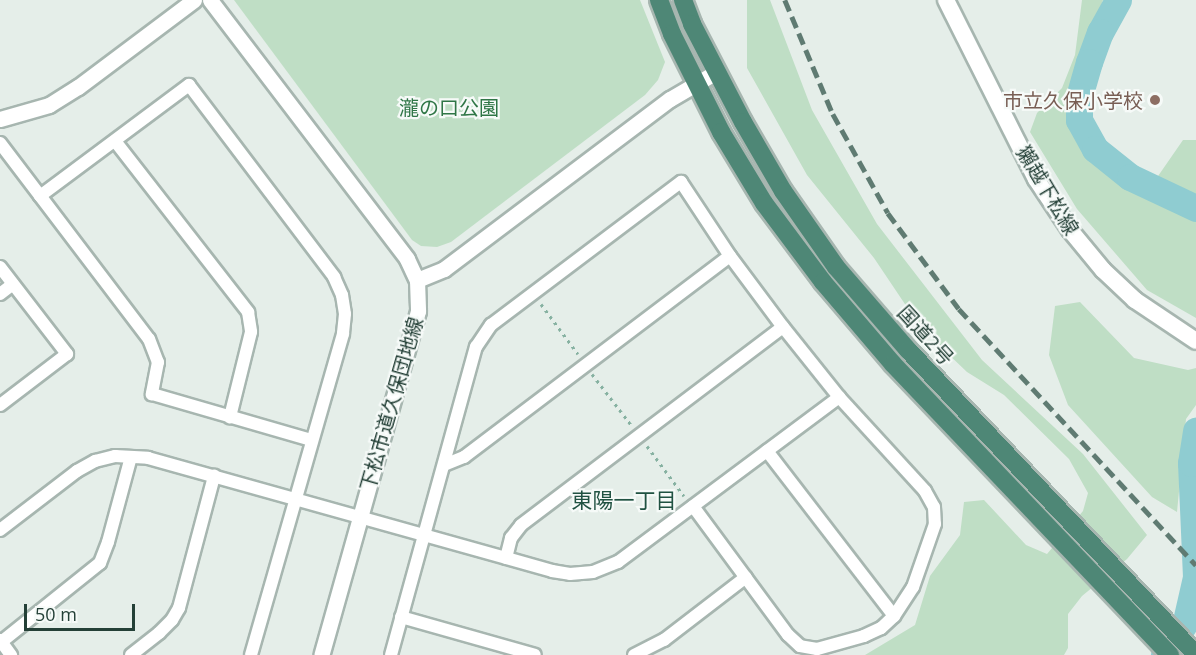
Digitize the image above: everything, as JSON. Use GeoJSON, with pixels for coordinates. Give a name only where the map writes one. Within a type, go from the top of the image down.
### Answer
{"type":"FeatureCollection","features":[{"type":"Feature","properties":{"kind":"highway"},"geometry":{"type":"LineString","coordinates":[[659,0],[672,34],[696,82],[764,203],[823,282],[893,364],[1170,655]]}},
{"type":"Feature","properties":{"kind":"highway","name":"国道2号"},"geometry":{"type":"LineString","coordinates":[[683,0],[716,72],[783,191],[836,267],[908,350],[1196,655]]}},
{"type":"Feature","properties":{"kind":"main road","name":"獺越下松線"},"geometry":{"type":"LineString","coordinates":[[946,0],[1036,179],[1070,230],[1103,270],[1135,300],[1196,341]]}},
{"type":"Feature","properties":{"kind":"street"},"geometry":{"type":"LineString","coordinates":[[0,119],[49,105],[78,87],[194,0]]}},
{"type":"Feature","properties":{"kind":"street","name":"下松市道久保団地線"},"geometry":{"type":"LineString","coordinates":[[210,0],[407,259],[417,280],[418,311],[321,655]]}},
{"type":"Feature","properties":{"kind":"street"},"geometry":{"type":"LineString","coordinates":[[417,280],[444,269],[696,82],[716,72]]}},
{"type":"Feature","properties":{"kind":"street"},"geometry":{"type":"LineString","coordinates":[[40,196],[189,84],[334,277],[343,304],[343,334],[251,655]]}},
{"type":"Feature","properties":{"kind":"street"},"geometry":{"type":"LineString","coordinates":[[115,141],[248,312],[250,332],[230,417]]}},
{"type":"Feature","properties":{"kind":"street"},"geometry":{"type":"LineString","coordinates":[[0,143],[149,339],[158,362],[152,394],[311,440]]}},
{"type":"Feature","properties":{"kind":"street"},"geometry":{"type":"LineString","coordinates":[[391,655],[422,535],[444,465],[476,347],[491,325],[681,182],[730,256],[783,327],[839,397],[925,491],[934,507],[935,524],[913,587],[894,616],[881,628],[864,636],[817,649],[800,646],[788,635],[693,506]]}},
{"type":"Feature","properties":{"kind":"street"},"geometry":{"type":"LineString","coordinates":[[444,465],[464,457],[730,256]]}},
{"type":"Feature","properties":{"kind":"street"},"geometry":{"type":"LineString","coordinates":[[0,267],[67,354],[0,405]]}},
{"type":"Feature","properties":{"kind":"street"},"geometry":{"type":"LineString","coordinates":[[0,294],[13,284]]}},
{"type":"Feature","properties":{"kind":"street"},"geometry":{"type":"LineString","coordinates":[[506,558],[511,538],[521,525],[783,327]]}},
{"type":"Feature","properties":{"kind":"street"},"geometry":{"type":"LineString","coordinates":[[0,530],[77,471],[95,461],[115,456],[148,458],[552,571],[570,574],[593,572],[618,562],[839,397]]}},
{"type":"Feature","properties":{"kind":"street"},"geometry":{"type":"LineString","coordinates":[[767,451],[886,609],[894,616]]}},
{"type":"Feature","properties":{"kind":"street"},"geometry":{"type":"LineString","coordinates":[[11,655],[0,642],[100,563],[131,457]]}},
{"type":"Feature","properties":{"kind":"street"},"geometry":{"type":"LineString","coordinates":[[131,655],[172,620],[178,608],[214,476]]}},
{"type":"Feature","properties":{"kind":"street"},"geometry":{"type":"LineString","coordinates":[[634,655],[663,640],[746,577]]}},
{"type":"Feature","properties":{"kind":"street"},"geometry":{"type":"LineString","coordinates":[[401,617],[535,655]]}},
{"type":"Feature","properties":{"kind":"path"},"geometry":{"type":"LineString","coordinates":[[532,293],[693,506]]}},
{"type":"Feature","properties":{"kind":"green space","name":"瀧の口公園"},"geometry":{"type":"Polygon","coordinates":[[[234,0],[640,0],[665,62],[658,80],[645,95],[451,242],[437,247],[421,246],[412,240],[234,0]]]}},
{"type":"Feature","properties":{"kind":"green space"},"geometry":{"type":"Polygon","coordinates":[[[747,0],[770,0],[812,110],[877,224],[982,360],[1083,454],[1147,535],[1127,559],[1082,596],[1068,614],[1068,648],[1064,655],[865,655],[915,625],[930,576],[960,535],[964,502],[984,500],[1026,545],[1047,554],[1083,511],[1088,493],[1069,459],[1004,395],[967,372],[921,328],[874,258],[807,175],[747,68],[747,0]]]}},
{"type":"Feature","properties":{"kind":"green space"},"geometry":{"type":"Polygon","coordinates":[[[1082,0],[1103,0],[1074,93],[1077,125],[1099,158],[1147,192],[1183,140],[1196,140],[1196,318],[1147,290],[1077,209],[1030,132],[1037,113],[1062,88],[1075,55],[1082,0]]]}},
{"type":"Feature","properties":{"kind":"green space"},"geometry":{"type":"Polygon","coordinates":[[[1080,302],[1134,358],[1188,370],[1196,368],[1196,405],[1186,419],[1177,512],[1152,497],[1068,405],[1049,355],[1055,306],[1080,302]]]}},
{"type":"Feature","properties":{"kind":"waterway"},"geometry":{"type":"LineString","coordinates":[[1118,0],[1100,32],[1089,62],[1079,96],[1079,120],[1095,149],[1130,177],[1196,208]]}},
{"type":"Feature","properties":{"kind":"waterway"},"geometry":{"type":"LineString","coordinates":[[1164,655],[1186,621],[1196,577],[1191,463],[1196,430]]}},
{"type":"Feature","properties":{"kind":"railway"},"geometry":{"type":"LineString","coordinates":[[785,0],[833,114],[888,213],[959,309],[1196,565]]}},
{"type":"Feature","properties":{"kind":"place","name":"市立久保小学校"},"geometry":{"type":"Point","coordinates":[1155,100]}},
{"type":"Feature","properties":{"kind":"district","name":"東陽一丁目"},"geometry":{"type":"Point","coordinates":[624,500]}}]}
